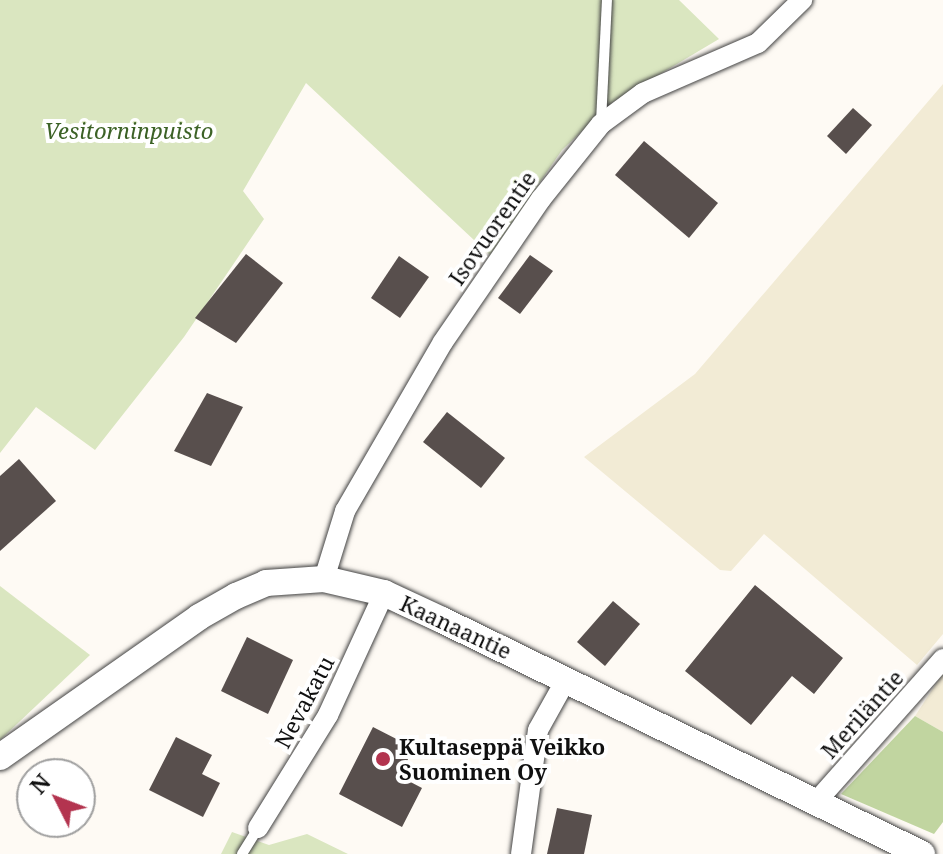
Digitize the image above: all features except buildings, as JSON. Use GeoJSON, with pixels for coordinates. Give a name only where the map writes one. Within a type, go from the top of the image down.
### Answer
{"type":"FeatureCollection","features":[{"type":"Feature","properties":{"kind":"street","name":"Isovuorentie"},"geometry":{"type":"LineString","coordinates":[[324,579],[345,511],[443,342],[541,199],[601,124],[643,93],[758,43],[802,0]]}},
{"type":"Feature","properties":{"kind":"street","name":"Kaanaantie"},"geometry":{"type":"LineString","coordinates":[[0,757],[199,617],[236,596],[266,583],[324,579],[384,593],[922,854]]}},
{"type":"Feature","properties":{"kind":"street","name":"Nevakatu"},"geometry":{"type":"LineString","coordinates":[[258,828],[328,715],[384,593]]}},
{"type":"Feature","properties":{"kind":"street","name":"Meriläntie"},"geometry":{"type":"LineString","coordinates":[[817,801],[943,659]]}},
{"type":"Feature","properties":{"kind":"street"},"geometry":{"type":"LineString","coordinates":[[521,854],[538,730],[566,680]]}},
{"type":"Feature","properties":{"kind":"lane"},"geometry":{"type":"LineString","coordinates":[[601,124],[607,0]]}},
{"type":"Feature","properties":{"kind":"lane"},"geometry":{"type":"LineString","coordinates":[[242,854],[258,828]]}},
{"type":"Feature","properties":{"kind":"shaded area"},"geometry":{"type":"Polygon","coordinates":[[[943,84],[943,634],[917,665],[764,534],[731,571],[720,570],[584,457],[695,374],[943,84]]]}},
{"type":"Feature","properties":{"kind":"shaded area"},"geometry":{"type":"Polygon","coordinates":[[[943,673],[943,732],[915,716],[943,673]]]}},
{"type":"Feature","properties":{"kind":"green space","name":"Vesitorninpuisto"},"geometry":{"type":"Polygon","coordinates":[[[0,0],[679,0],[719,39],[613,102],[562,150],[490,255],[306,83],[243,191],[264,219],[184,337],[95,450],[36,407],[0,453],[0,0]]]}},
{"type":"Feature","properties":{"kind":"green space"},"geometry":{"type":"Polygon","coordinates":[[[0,586],[90,655],[0,740],[0,586]]]}},
{"type":"Feature","properties":{"kind":"green space"},"geometry":{"type":"Polygon","coordinates":[[[915,716],[943,732],[943,822],[934,834],[841,794],[915,716]]]}},
{"type":"Feature","properties":{"kind":"green space"},"geometry":{"type":"Polygon","coordinates":[[[232,832],[269,845],[307,834],[348,854],[221,854],[232,832]]]}},
{"type":"Feature","properties":{"kind":"place","name":"Kultaseppä Veikko Suominen Oy"},"geometry":{"type":"Point","coordinates":[383,759]}}]}
